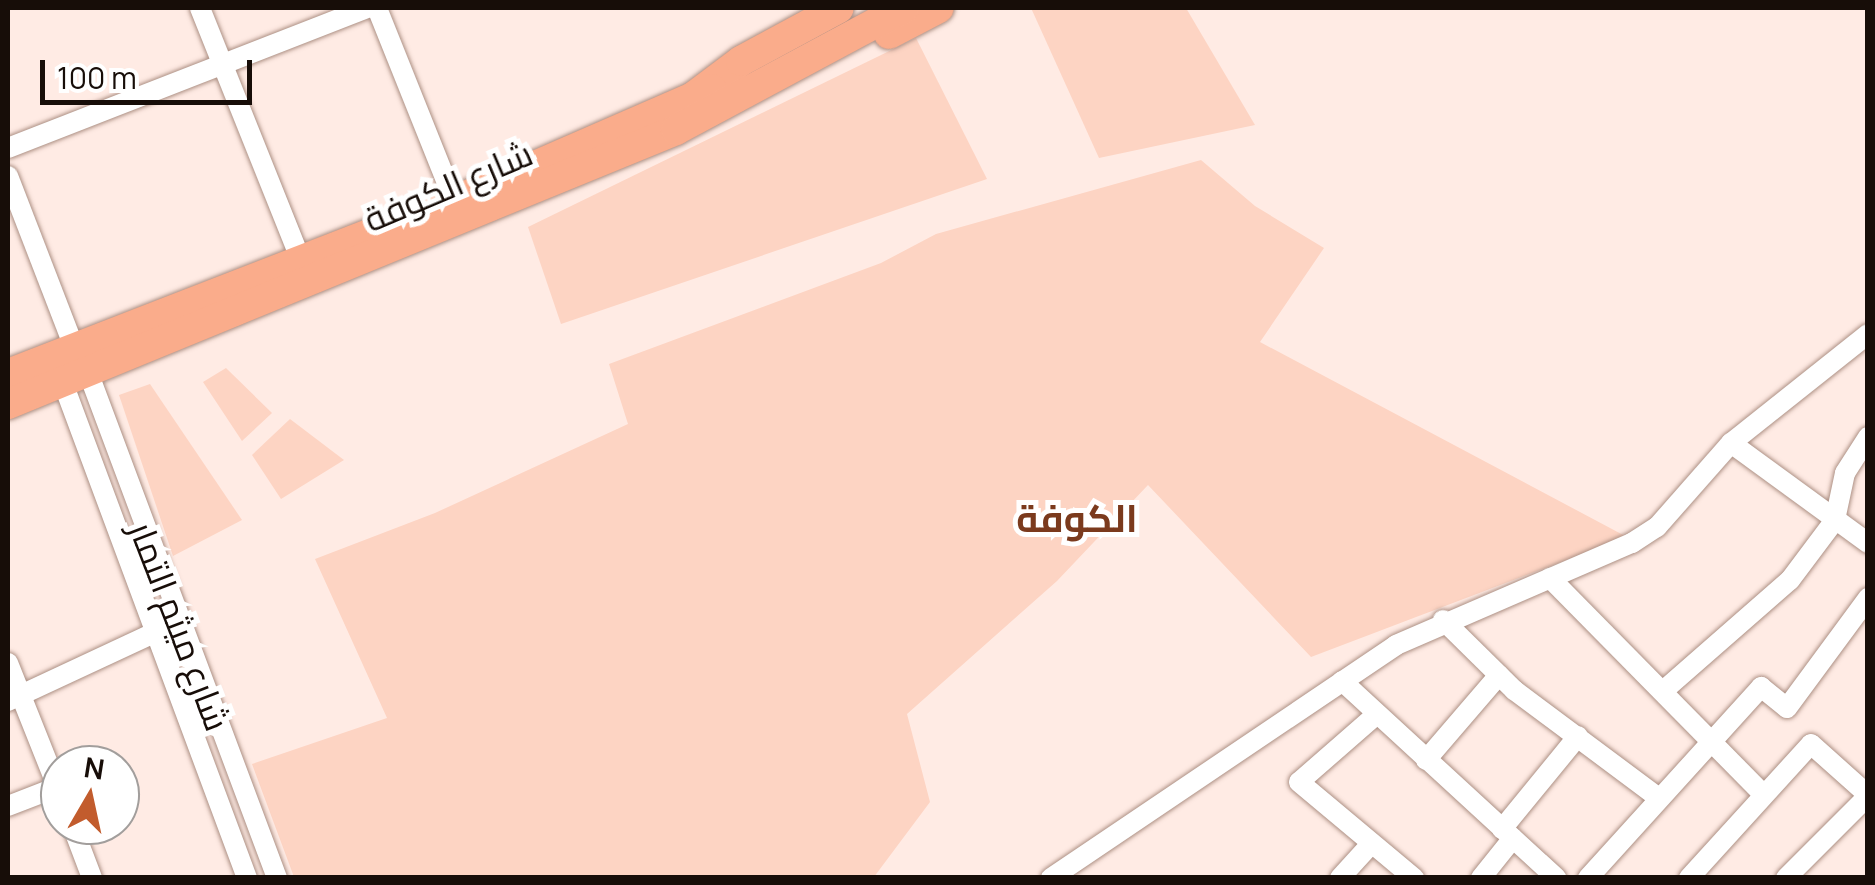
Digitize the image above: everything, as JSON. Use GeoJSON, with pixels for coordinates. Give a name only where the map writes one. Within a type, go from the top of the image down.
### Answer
{"type":"FeatureCollection","features":[{"type":"Feature","properties":{"kind":"highway"},"geometry":{"type":"LineString","coordinates":[[693,110],[741,62],[839,8]]}},
{"type":"Feature","properties":{"kind":"highway","name":"شارع الكوفة"},"geometry":{"type":"LineString","coordinates":[[226,304],[301,260],[693,110],[871,8]]}},
{"type":"Feature","properties":{"kind":"highway","name":"شارع الكوفة"},"geometry":{"type":"LineString","coordinates":[[8,404],[165,324],[226,304],[693,110],[904,8]]}},
{"type":"Feature","properties":{"kind":"highway"},"geometry":{"type":"LineString","coordinates":[[693,110],[782,90],[938,8]]}},
{"type":"Feature","properties":{"kind":"highway","name":"شارع الكوفة"},"geometry":{"type":"LineString","coordinates":[[8,374],[75,367]]}},
{"type":"Feature","properties":{"kind":"street"},"geometry":{"type":"LineString","coordinates":[[200,8],[301,260]]}},
{"type":"Feature","properties":{"kind":"street"},"geometry":{"type":"LineString","coordinates":[[8,148],[368,8]]}},
{"type":"Feature","properties":{"kind":"street"},"geometry":{"type":"LineString","coordinates":[[376,8],[454,201]]}},
{"type":"Feature","properties":{"kind":"street"},"geometry":{"type":"LineString","coordinates":[[8,176],[75,367]]}},
{"type":"Feature","properties":{"kind":"street"},"geometry":{"type":"LineString","coordinates":[[1063,874],[1342,681],[1443,620],[1550,578],[1657,527],[1731,444],[1868,334]]}},
{"type":"Feature","properties":{"kind":"street","name":"شارع ميثم التمار"},"geometry":{"type":"LineString","coordinates":[[75,367],[156,632],[246,878]]}},
{"type":"Feature","properties":{"kind":"street","name":"شارع ميثم التمار"},"geometry":{"type":"LineString","coordinates":[[75,367],[276,878]]}},
{"type":"Feature","properties":{"kind":"street"},"geometry":{"type":"LineString","coordinates":[[1663,691],[1790,580],[1835,520],[1845,473],[1868,437]]}},
{"type":"Feature","properties":{"kind":"street"},"geometry":{"type":"LineString","coordinates":[[1731,444],[1868,543]]}},
{"type":"Feature","properties":{"kind":"street"},"geometry":{"type":"LineString","coordinates":[[1550,578],[1762,794]]}},
{"type":"Feature","properties":{"kind":"street"},"geometry":{"type":"LineString","coordinates":[[1588,878],[1760,686],[1787,708],[1868,598]]}},
{"type":"Feature","properties":{"kind":"street"},"geometry":{"type":"LineString","coordinates":[[1443,620],[1499,675],[1659,798]]}},
{"type":"Feature","properties":{"kind":"street"},"geometry":{"type":"LineString","coordinates":[[13,698],[156,632]]}},
{"type":"Feature","properties":{"kind":"street"},"geometry":{"type":"LineString","coordinates":[[8,663],[13,698],[40,753]]}},
{"type":"Feature","properties":{"kind":"street"},"geometry":{"type":"LineString","coordinates":[[1426,760],[1499,675]]}},
{"type":"Feature","properties":{"kind":"street"},"geometry":{"type":"LineString","coordinates":[[1342,681],[1556,878]]}},
{"type":"Feature","properties":{"kind":"street"},"geometry":{"type":"LineString","coordinates":[[1377,714],[1299,782],[1414,878]]}},
{"type":"Feature","properties":{"kind":"street"},"geometry":{"type":"LineString","coordinates":[[1481,878],[1578,736]]}},
{"type":"Feature","properties":{"kind":"street"},"geometry":{"type":"LineString","coordinates":[[1690,878],[1811,744],[1868,796],[1810,870],[1786,878]]}},
{"type":"Feature","properties":{"kind":"street"},"geometry":{"type":"LineString","coordinates":[[218,800],[244,791]]}},
{"type":"Feature","properties":{"kind":"street"},"geometry":{"type":"LineString","coordinates":[[8,806],[40,797]]}},
{"type":"Feature","properties":{"kind":"street"},"geometry":{"type":"LineString","coordinates":[[1340,878],[1370,844]]}},
{"type":"Feature","properties":{"kind":"street"},"geometry":{"type":"LineString","coordinates":[[80,845],[92,878]]}},
{"type":"Feature","properties":{"kind":"shaded area"},"geometry":{"type":"Polygon","coordinates":[[[1031,8],[1186,8],[1255,125],[1099,158],[1031,8]]]}},
{"type":"Feature","properties":{"kind":"shaded area"},"geometry":{"type":"Polygon","coordinates":[[[916,38],[987,179],[561,324],[528,227],[916,38]]]}},
{"type":"Feature","properties":{"kind":"shaded area"},"geometry":{"type":"Polygon","coordinates":[[[1201,160],[1255,206],[1324,248],[1260,342],[1627,537],[1311,657],[1148,485],[1057,581],[907,714],[930,802],[874,877],[294,877],[252,764],[387,718],[315,559],[435,513],[628,424],[609,364],[881,263],[936,234],[1201,160]]]}},
{"type":"Feature","properties":{"kind":"shaded area"},"geometry":{"type":"Polygon","coordinates":[[[226,368],[272,413],[242,441],[203,382],[226,368]]]}},
{"type":"Feature","properties":{"kind":"shaded area"},"geometry":{"type":"Polygon","coordinates":[[[150,384],[242,520],[173,556],[119,395],[150,384]]]}},
{"type":"Feature","properties":{"kind":"shaded area"},"geometry":{"type":"Polygon","coordinates":[[[290,419],[344,460],[281,499],[252,455],[290,419]]]}},
{"type":"Feature","properties":{"kind":"district","name":"الكوفة"},"geometry":{"type":"Point","coordinates":[1077,518]}}]}
